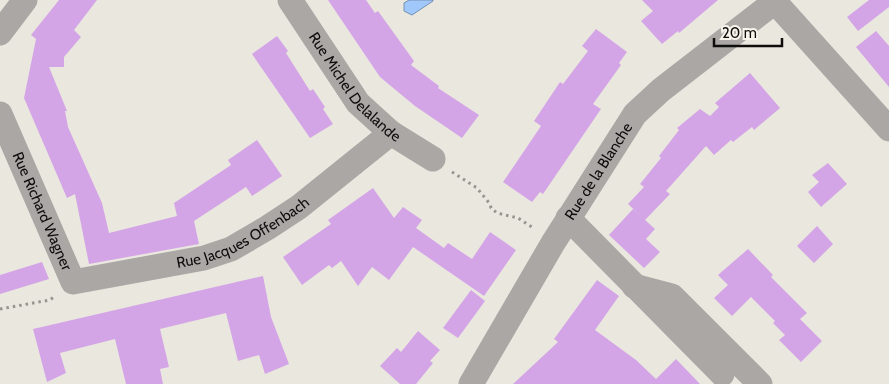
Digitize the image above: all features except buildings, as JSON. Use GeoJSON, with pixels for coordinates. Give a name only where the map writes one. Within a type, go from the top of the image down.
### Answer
{"type":"FeatureCollection","features":[{"type":"Feature","properties":{"kind":"street"},"geometry":{"type":"LineString","coordinates":[[0,33],[26,0]]}},
{"type":"Feature","properties":{"kind":"street","name":"Rue Michel Delalande"},"geometry":{"type":"LineString","coordinates":[[290,0],[358,103],[391,133],[433,159]]}},
{"type":"Feature","properties":{"kind":"street","name":"Rue de la Blanche"},"geometry":{"type":"LineString","coordinates":[[471,384],[568,218],[635,114],[661,90],[776,1],[889,129]]}},
{"type":"Feature","properties":{"kind":"street","name":"Rue Richard Wagner"},"geometry":{"type":"LineString","coordinates":[[0,114],[73,282]]}},
{"type":"Feature","properties":{"kind":"street","name":"Rue Jacques Offenbach"},"geometry":{"type":"LineString","coordinates":[[73,282],[204,258],[231,249],[299,207],[391,133]]}},
{"type":"Feature","properties":{"kind":"street"},"geometry":{"type":"LineString","coordinates":[[568,218],[722,374]]}},
{"type":"Feature","properties":{"kind":"street"},"geometry":{"type":"LineString","coordinates":[[634,286],[672,296],[760,384]]}},
{"type":"Feature","properties":{"kind":"path"},"geometry":{"type":"LineString","coordinates":[[433,159],[477,188],[491,208],[497,213],[518,218],[553,243]]}},
{"type":"Feature","properties":{"kind":"path"},"geometry":{"type":"LineString","coordinates":[[0,309],[50,300],[73,282]]}},
{"type":"Feature","properties":{"kind":"water"},"geometry":{"type":"Polygon","coordinates":[[[409,0],[433,1],[412,15],[404,11],[404,3],[409,0]]]}}]}
